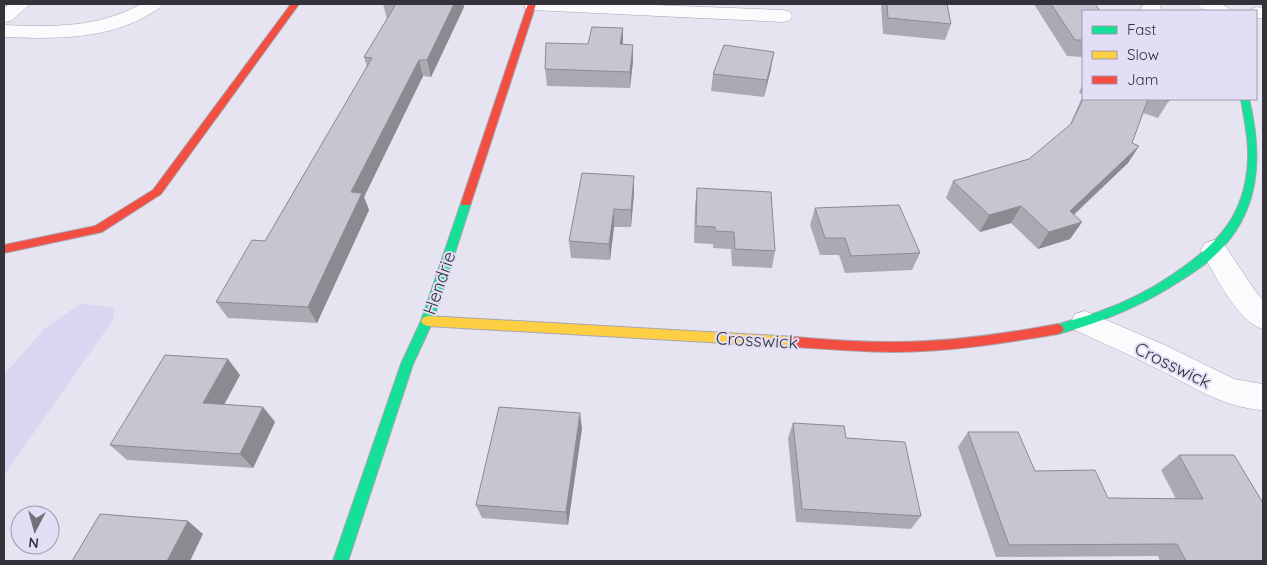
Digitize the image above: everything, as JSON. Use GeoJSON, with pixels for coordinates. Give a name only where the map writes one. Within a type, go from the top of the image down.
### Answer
{"type":"FeatureCollection","features":[{"type":"Feature","properties":{"kind":"street"},"geometry":{"type":"LineString","coordinates":[[4,17],[21,4]]}},
{"type":"Feature","properties":{"kind":"street"},"geometry":{"type":"LineString","coordinates":[[4,31],[64,32],[99,28],[133,16],[154,4]]}},
{"type":"Feature","properties":{"kind":"street"},"geometry":{"type":"LineString","coordinates":[[4,249],[98,229],[157,192],[295,4]]}},
{"type":"Feature","properties":{"kind":"street"},"geometry":{"type":"LineString","coordinates":[[532,4],[783,16]]}},
{"type":"Feature","properties":{"kind":"street","name":"Hendrie"},"geometry":{"type":"LineString","coordinates":[[340,561],[408,364],[426,321],[532,4]]}},
{"type":"Feature","properties":{"kind":"street"},"geometry":{"type":"LineString","coordinates":[[1206,4],[1220,10]]}},
{"type":"Feature","properties":{"kind":"street","name":"Crosswick"},"geometry":{"type":"LineString","coordinates":[[426,321],[873,347],[945,345],[1022,336],[1085,322],[1124,308],[1156,292],[1214,250],[1241,212],[1251,185],[1255,163],[1255,141],[1251,119],[1244,100]]}},
{"type":"Feature","properties":{"kind":"street"},"geometry":{"type":"LineString","coordinates":[[1214,250],[1246,300],[1263,318]]}},
{"type":"Feature","properties":{"kind":"street","name":"Crosswick"},"geometry":{"type":"LineString","coordinates":[[1085,322],[1167,360],[1214,385],[1246,397],[1263,397]]}},
{"type":"Feature","properties":{"kind":"shaded area"},"geometry":{"type":"Polygon","coordinates":[[[80,304],[114,307],[113,320],[4,475],[4,375],[44,329],[80,304]]]}},
{"type":"Feature","properties":{"kind":"building"},"geometry":{"type":"Polygon","coordinates":[[[396,4],[454,4],[427,60],[419,60],[351,192],[362,193],[308,307],[216,302],[252,240],[265,241],[372,58],[364,57],[396,4]]]}},
{"type":"Feature","properties":{"kind":"building"},"geometry":{"type":"Polygon","coordinates":[[[887,4],[947,4],[951,24],[888,18],[887,4]]]}},
{"type":"Feature","properties":{"kind":"building"},"geometry":{"type":"Polygon","coordinates":[[[1051,4],[1095,4],[1099,10],[1082,10],[1082,40],[1075,40],[1051,4]]]}},
{"type":"Feature","properties":{"kind":"building"},"geometry":{"type":"Polygon","coordinates":[[[592,27],[623,28],[620,44],[633,45],[630,72],[545,69],[546,43],[588,44],[592,27]]]}},
{"type":"Feature","properties":{"kind":"building"},"geometry":{"type":"Polygon","coordinates":[[[724,45],[774,52],[767,80],[713,74],[724,45]]]}},
{"type":"Feature","properties":{"kind":"building"},"geometry":{"type":"Polygon","coordinates":[[[1083,100],[1148,100],[1132,143],[1139,146],[1070,211],[1082,222],[1049,232],[1021,206],[989,215],[953,181],[1029,159],[1071,124],[1083,100]]]}},
{"type":"Feature","properties":{"kind":"building"},"geometry":{"type":"Polygon","coordinates":[[[582,173],[634,176],[631,210],[614,209],[609,244],[569,241],[582,173]]]}},
{"type":"Feature","properties":{"kind":"building"},"geometry":{"type":"Polygon","coordinates":[[[697,188],[771,192],[775,251],[735,249],[734,232],[715,231],[715,227],[696,226],[697,188]]]}},
{"type":"Feature","properties":{"kind":"building"},"geometry":{"type":"Polygon","coordinates":[[[899,205],[920,253],[851,256],[845,238],[825,238],[815,208],[899,205]]]}},
{"type":"Feature","properties":{"kind":"building"},"geometry":{"type":"Polygon","coordinates":[[[165,355],[228,359],[203,403],[263,407],[240,454],[110,445],[165,355]]]}},
{"type":"Feature","properties":{"kind":"building"},"geometry":{"type":"Polygon","coordinates":[[[499,407],[580,413],[566,512],[476,505],[499,407]]]}},
{"type":"Feature","properties":{"kind":"building"},"geometry":{"type":"Polygon","coordinates":[[[793,423],[844,426],[846,438],[905,442],[921,516],[802,509],[793,423]]]}},
{"type":"Feature","properties":{"kind":"building"},"geometry":{"type":"Polygon","coordinates":[[[968,432],[1018,432],[1035,471],[1095,470],[1108,498],[1203,499],[1179,455],[1234,455],[1263,503],[1263,561],[1186,561],[1177,544],[1009,545],[968,432]]]}},
{"type":"Feature","properties":{"kind":"building"},"geometry":{"type":"Polygon","coordinates":[[[100,514],[188,521],[167,561],[72,561],[100,514]]]}},
{"type":"Feature","properties":{"kind":"traffic: fast"},"geometry":{"type":"LineString","coordinates":[[1058,329],[1091,320],[1123,308],[1168,284],[1213,251],[1227,234],[1238,217],[1246,199],[1251,180],[1252,140],[1245,100]]}},
{"type":"Feature","properties":{"kind":"traffic: fast"},"geometry":{"type":"LineString","coordinates":[[340,561],[407,364],[427,321],[466,203]]}},
{"type":"Feature","properties":{"kind":"traffic: slow"},"geometry":{"type":"LineString","coordinates":[[427,321],[795,342]]}},
{"type":"Feature","properties":{"kind":"traffic: jam"},"geometry":{"type":"LineString","coordinates":[[4,249],[98,229],[157,192],[295,4]]}},
{"type":"Feature","properties":{"kind":"traffic: jam"},"geometry":{"type":"LineString","coordinates":[[466,203],[532,4]]}},
{"type":"Feature","properties":{"kind":"traffic: jam"},"geometry":{"type":"LineString","coordinates":[[795,342],[843,346],[918,347],[1012,337],[1058,329]]}}]}
